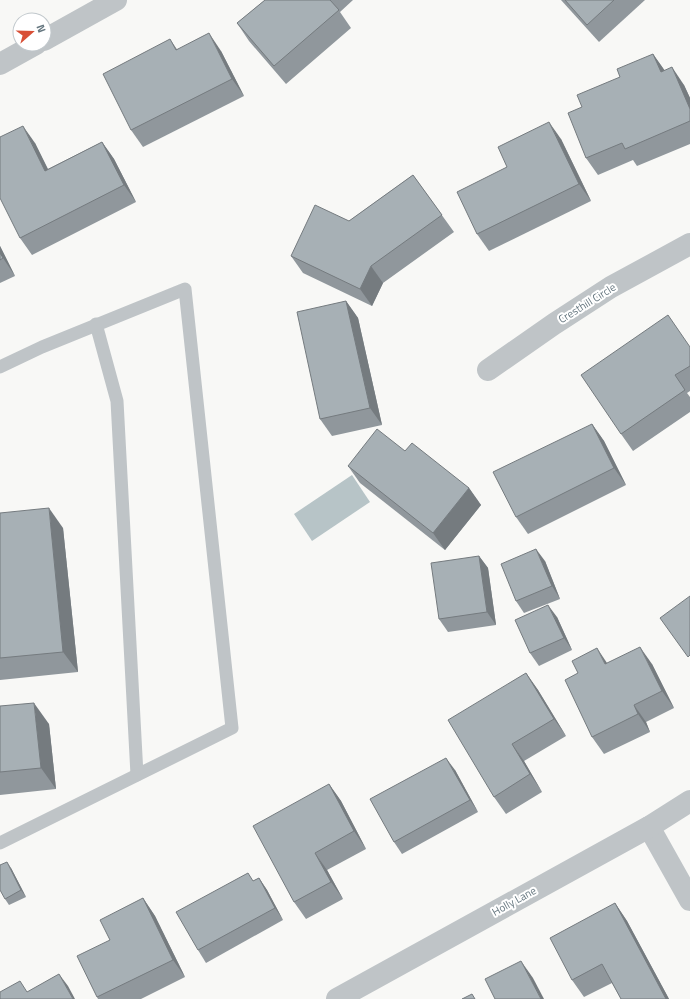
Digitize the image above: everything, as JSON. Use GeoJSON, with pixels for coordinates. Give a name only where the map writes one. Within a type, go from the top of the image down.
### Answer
{"type":"FeatureCollection","features":[{"type":"Feature","properties":{"kind":"street"},"geometry":{"type":"LineString","coordinates":[[52,36],[116,0]]}},
{"type":"Feature","properties":{"kind":"street"},"geometry":{"type":"LineString","coordinates":[[0,64],[22,52]]}},
{"type":"Feature","properties":{"kind":"street","name":"Cresthill Circle"},"geometry":{"type":"LineString","coordinates":[[488,370],[554,324],[611,287],[690,244]]}},
{"type":"Feature","properties":{"kind":"street","name":"Holly Lane"},"geometry":{"type":"LineString","coordinates":[[337,999],[649,827],[690,801]]}},
{"type":"Feature","properties":{"kind":"street"},"geometry":{"type":"LineString","coordinates":[[649,827],[690,900]]}},
{"type":"Feature","properties":{"kind":"lane"},"geometry":{"type":"LineString","coordinates":[[0,367],[96,324],[185,289],[232,728],[0,843]]}},
{"type":"Feature","properties":{"kind":"lane"},"geometry":{"type":"LineString","coordinates":[[96,324],[117,400],[137,775]]}},
{"type":"Feature","properties":{"kind":"shaded area"},"geometry":{"type":"Polygon","coordinates":[[[352,475],[370,502],[312,541],[294,514],[352,475]]]}},
{"type":"Feature","properties":{"kind":"building"},"geometry":{"type":"Polygon","coordinates":[[[265,0],[330,0],[339,10],[274,66],[237,23],[265,0]]]}},
{"type":"Feature","properties":{"kind":"building"},"geometry":{"type":"Polygon","coordinates":[[[565,0],[614,0],[587,25],[565,0]]]}},
{"type":"Feature","properties":{"kind":"building"},"geometry":{"type":"Polygon","coordinates":[[[209,33],[232,79],[131,130],[103,74],[170,39],[176,50],[209,33]]]}},
{"type":"Feature","properties":{"kind":"building"},"geometry":{"type":"Polygon","coordinates":[[[653,54],[661,72],[672,67],[690,109],[690,121],[625,149],[622,143],[586,158],[568,113],[582,107],[577,95],[620,77],[617,69],[653,54]]]}},
{"type":"Feature","properties":{"kind":"building"},"geometry":{"type":"Polygon","coordinates":[[[549,122],[579,184],[477,234],[457,192],[507,167],[498,147],[549,122]]]}},
{"type":"Feature","properties":{"kind":"building"},"geometry":{"type":"Polygon","coordinates":[[[23,126],[45,171],[102,142],[124,185],[20,238],[0,198],[0,137],[23,126]]]}},
{"type":"Feature","properties":{"kind":"building"},"geometry":{"type":"Polygon","coordinates":[[[413,175],[442,215],[371,266],[360,289],[291,256],[315,205],[349,221],[413,175]]]}},
{"type":"Feature","properties":{"kind":"building"},"geometry":{"type":"Polygon","coordinates":[[[0,253],[3,258],[0,260],[0,253]]]}},
{"type":"Feature","properties":{"kind":"building"},"geometry":{"type":"Polygon","coordinates":[[[346,301],[370,408],[320,419],[297,312],[346,301]]]}},
{"type":"Feature","properties":{"kind":"building"},"geometry":{"type":"Polygon","coordinates":[[[668,315],[690,347],[690,366],[675,375],[685,390],[621,434],[581,375],[668,315]]]}},
{"type":"Feature","properties":{"kind":"building"},"geometry":{"type":"Polygon","coordinates":[[[592,424],[614,468],[516,517],[493,472],[592,424]]]}},
{"type":"Feature","properties":{"kind":"building"},"geometry":{"type":"Polygon","coordinates":[[[377,429],[405,451],[412,443],[469,488],[433,533],[348,466],[377,429]]]}},
{"type":"Feature","properties":{"kind":"building"},"geometry":{"type":"Polygon","coordinates":[[[49,508],[63,652],[0,658],[0,513],[49,508]]]}},
{"type":"Feature","properties":{"kind":"building"},"geometry":{"type":"Polygon","coordinates":[[[536,549],[552,586],[516,601],[501,564],[536,549]]]}},
{"type":"Feature","properties":{"kind":"building"},"geometry":{"type":"Polygon","coordinates":[[[479,556],[487,612],[439,619],[431,563],[479,556]]]}},
{"type":"Feature","properties":{"kind":"building"},"geometry":{"type":"Polygon","coordinates":[[[690,596],[690,655],[688,657],[660,618],[690,596]]]}},
{"type":"Feature","properties":{"kind":"building"},"geometry":{"type":"Polygon","coordinates":[[[548,605],[564,638],[530,653],[515,620],[548,605]]]}},
{"type":"Feature","properties":{"kind":"building"},"geometry":{"type":"Polygon","coordinates":[[[640,647],[662,691],[634,705],[638,714],[592,737],[565,680],[578,673],[572,661],[597,648],[605,664],[640,647]]]}},
{"type":"Feature","properties":{"kind":"building"},"geometry":{"type":"Polygon","coordinates":[[[526,673],[554,719],[512,744],[530,774],[494,797],[448,720],[526,673]]]}},
{"type":"Feature","properties":{"kind":"building"},"geometry":{"type":"Polygon","coordinates":[[[34,703],[41,768],[0,772],[0,706],[34,703]]]}},
{"type":"Feature","properties":{"kind":"building"},"geometry":{"type":"Polygon","coordinates":[[[446,758],[470,800],[394,842],[370,799],[446,758]]]}},
{"type":"Feature","properties":{"kind":"building"},"geometry":{"type":"Polygon","coordinates":[[[329,784],[354,831],[315,853],[331,882],[294,902],[253,826],[329,784]]]}},
{"type":"Feature","properties":{"kind":"building"},"geometry":{"type":"Polygon","coordinates":[[[7,862],[21,890],[5,899],[0,890],[0,865],[7,862]]]}},
{"type":"Feature","properties":{"kind":"building"},"geometry":{"type":"Polygon","coordinates":[[[248,873],[253,881],[259,878],[275,908],[198,950],[176,912],[248,873]]]}},
{"type":"Feature","properties":{"kind":"building"},"geometry":{"type":"Polygon","coordinates":[[[143,898],[173,960],[97,997],[77,956],[110,940],[100,920],[143,898]]]}},
{"type":"Feature","properties":{"kind":"building"},"geometry":{"type":"Polygon","coordinates":[[[615,903],[666,999],[621,999],[602,964],[572,980],[550,938],[615,903]]]}},
{"type":"Feature","properties":{"kind":"building"},"geometry":{"type":"Polygon","coordinates":[[[521,961],[541,999],[495,999],[485,979],[521,961]]]}},
{"type":"Feature","properties":{"kind":"building"},"geometry":{"type":"Polygon","coordinates":[[[59,974],[73,999],[0,999],[0,992],[20,981],[27,992],[59,974]]]}},
{"type":"Feature","properties":{"kind":"building"},"geometry":{"type":"Polygon","coordinates":[[[472,994],[475,999],[462,999],[472,994]]]}}]}
